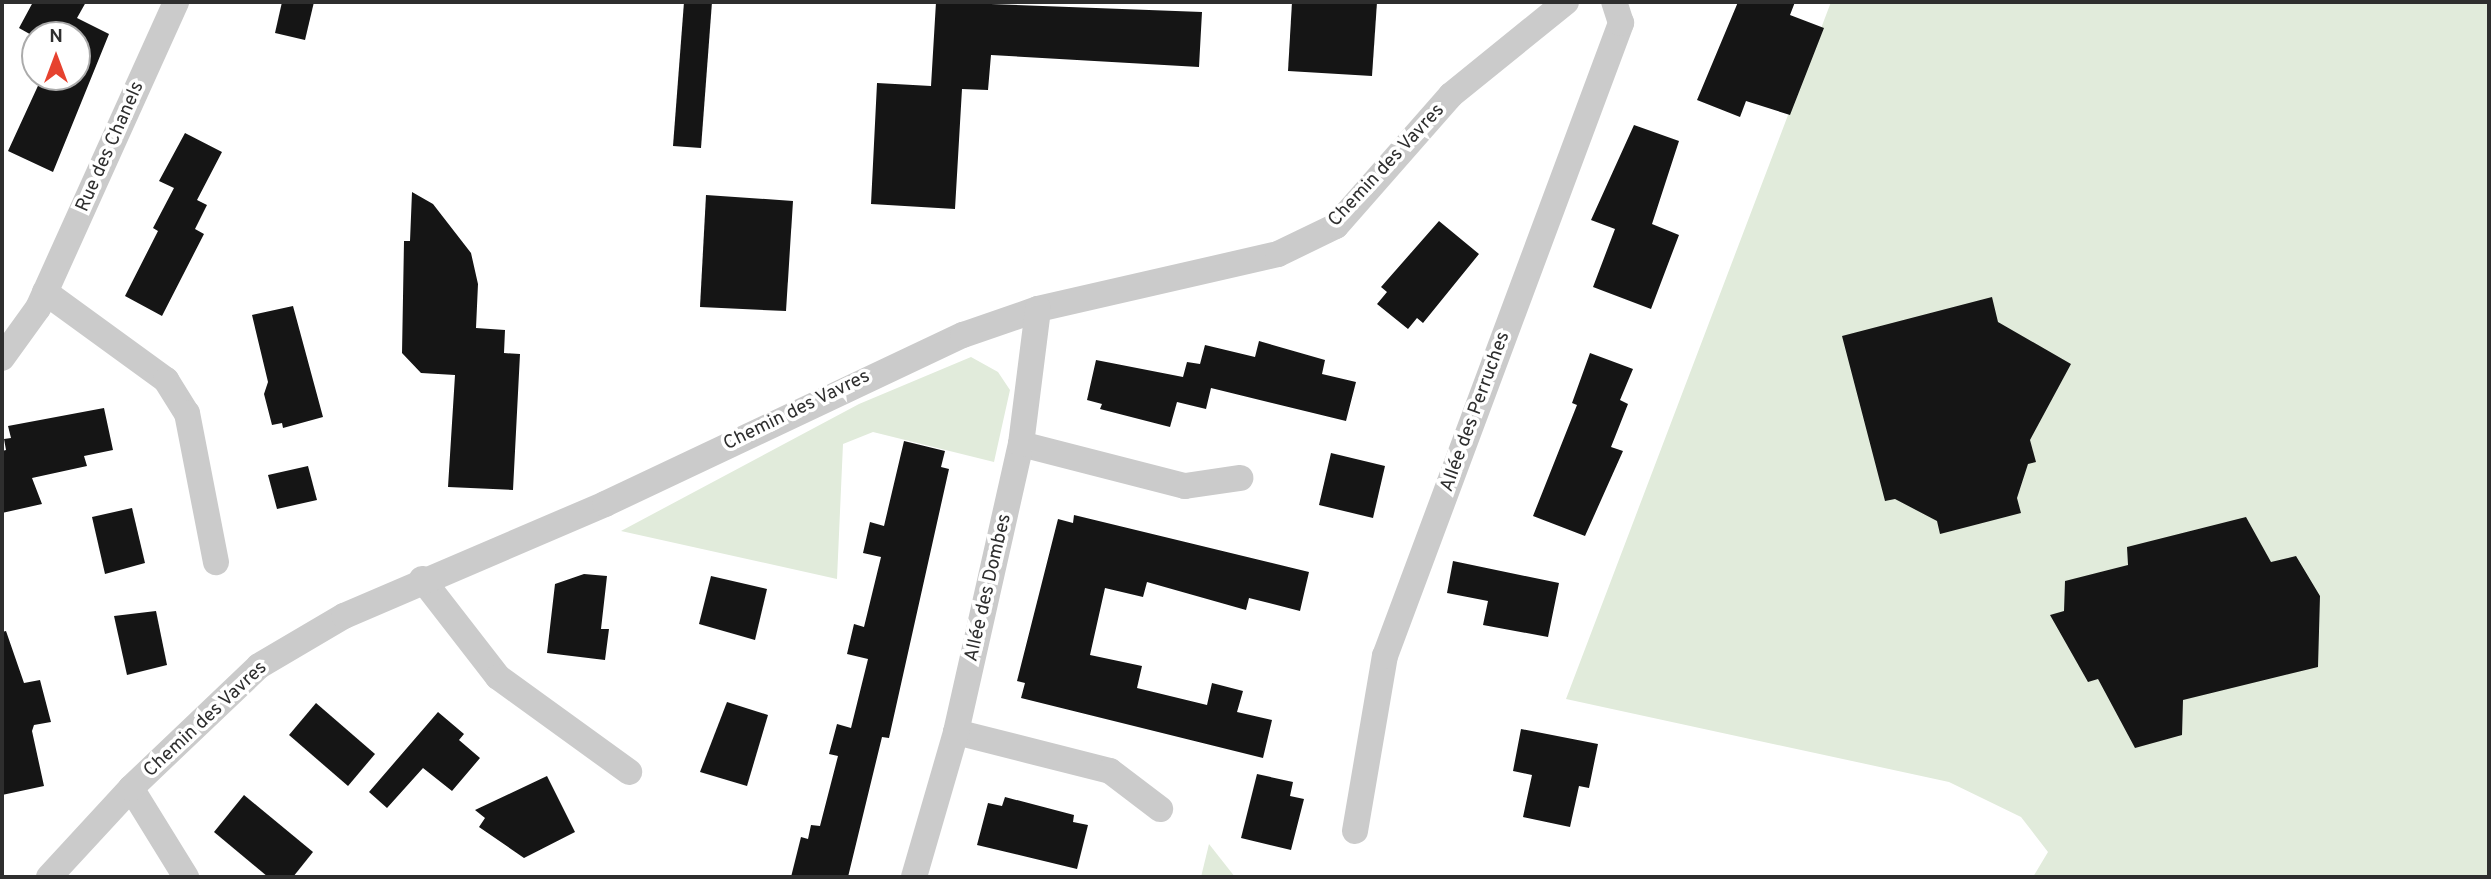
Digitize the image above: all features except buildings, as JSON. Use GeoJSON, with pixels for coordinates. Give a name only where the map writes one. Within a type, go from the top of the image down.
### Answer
{"type":"FeatureCollection","features":[{"type":"Feature","properties":{"kind":"street","name":"Rue des Chanels"},"geometry":{"type":"LineString","coordinates":[[2,358],[45,292],[176,2]]}},
{"type":"Feature","properties":{"kind":"street","name":"Chemin des Vavres"},"geometry":{"type":"LineString","coordinates":[[49,877],[131,788],[260,666],[422,579],[616,499],[939,346],[1038,309],[1278,254],[1336,226],[1451,95],[1566,2]]}},
{"type":"Feature","properties":{"kind":"street","name":"Allée des Perruches"},"geometry":{"type":"LineString","coordinates":[[1355,831],[1385,656],[1621,23],[1614,2]]}},
{"type":"Feature","properties":{"kind":"street"},"geometry":{"type":"LineString","coordinates":[[45,292],[166,380],[187,413],[216,562]]}},
{"type":"Feature","properties":{"kind":"street","name":"Allée des Dombes"},"geometry":{"type":"LineString","coordinates":[[914,877],[956,732],[1021,444],[1038,309]]}},
{"type":"Feature","properties":{"kind":"street"},"geometry":{"type":"LineString","coordinates":[[1021,444],[1185,486],[1240,478]]}},
{"type":"Feature","properties":{"kind":"street"},"geometry":{"type":"LineString","coordinates":[[422,579],[498,677],[629,772]]}},
{"type":"Feature","properties":{"kind":"street"},"geometry":{"type":"LineString","coordinates":[[956,732],[1110,771],[1160,809]]}},
{"type":"Feature","properties":{"kind":"street"},"geometry":{"type":"LineString","coordinates":[[131,788],[186,877]]}},
{"type":"Feature","properties":{"kind":"green space"},"geometry":{"type":"Polygon","coordinates":[[[1831,2],[2489,2],[2489,877],[2033,877],[2048,852],[2021,817],[1949,782],[1566,699],[1831,2]]]}},
{"type":"Feature","properties":{"kind":"green space"},"geometry":{"type":"Polygon","coordinates":[[[971,357],[998,372],[1010,390],[994,462],[873,432],[843,444],[837,579],[621,531],[859,404],[971,357]]]}},
{"type":"Feature","properties":{"kind":"green space"},"geometry":{"type":"Polygon","coordinates":[[[1209,844],[1235,877],[1201,877],[1209,844]]]}}]}
